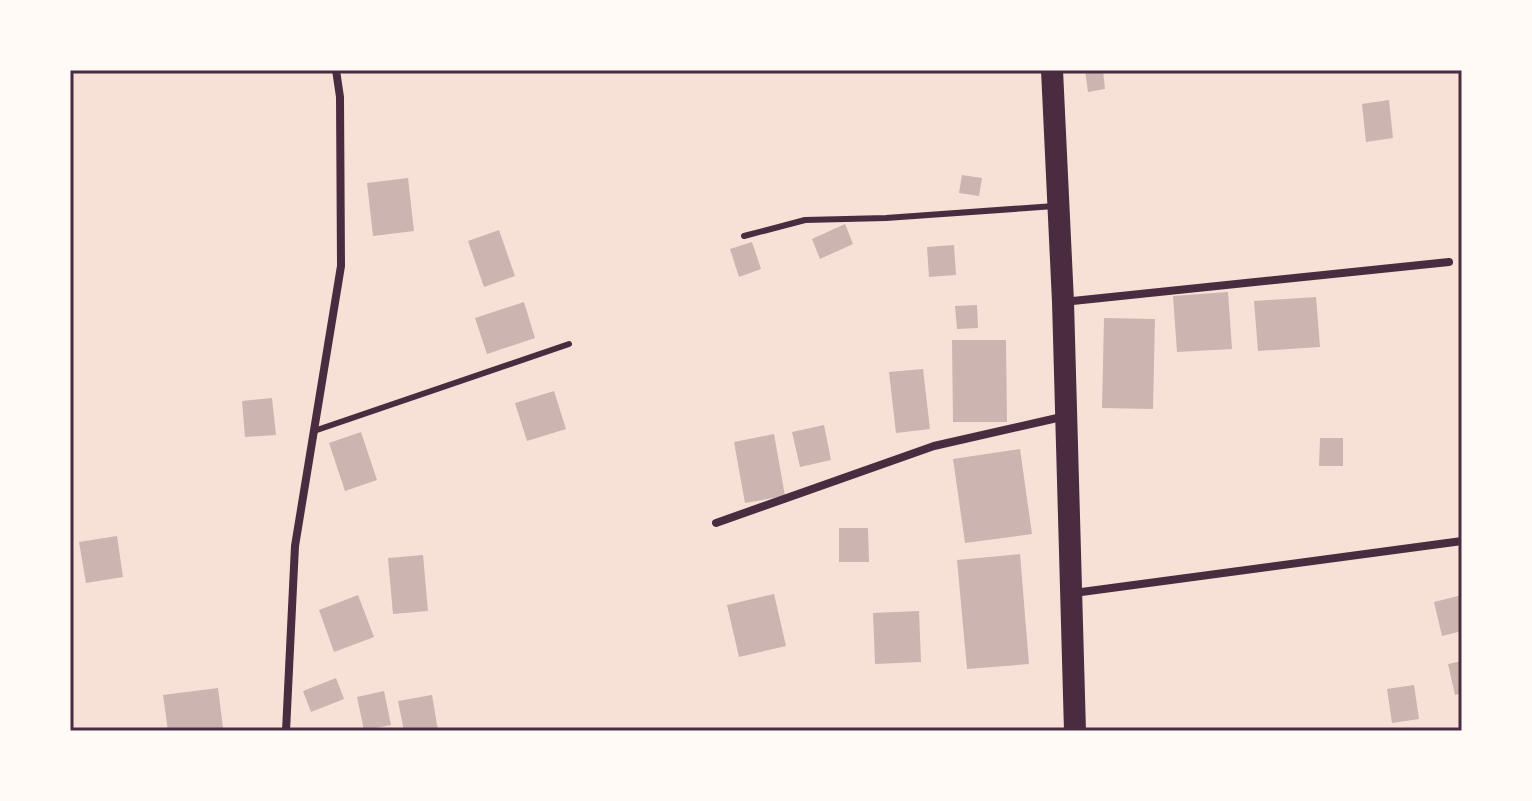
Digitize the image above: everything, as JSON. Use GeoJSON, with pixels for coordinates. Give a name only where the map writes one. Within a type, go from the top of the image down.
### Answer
{"type":"FeatureCollection","features":[{"type":"Feature","properties":{"kind":"highway"},"geometry":{"type":"LineString","coordinates":[[1052,70],[1067,416],[1075,731]]}},
{"type":"Feature","properties":{"kind":"street"},"geometry":{"type":"LineString","coordinates":[[286,731],[295,546],[341,266],[340,97],[336,70]]}},
{"type":"Feature","properties":{"kind":"street"},"geometry":{"type":"LineString","coordinates":[[1063,302],[1449,262]]}},
{"type":"Feature","properties":{"kind":"street"},"geometry":{"type":"LineString","coordinates":[[716,523],[934,446],[1067,416]]}},
{"type":"Feature","properties":{"kind":"street"},"geometry":{"type":"LineString","coordinates":[[1071,594],[1462,541]]}},
{"type":"Feature","properties":{"kind":"lane"},"geometry":{"type":"LineString","coordinates":[[744,236],[805,220],[886,218],[1058,206]]}},
{"type":"Feature","properties":{"kind":"lane"},"geometry":{"type":"LineString","coordinates":[[314,431],[569,344]]}},
{"type":"Feature","properties":{"kind":"building"},"geometry":{"type":"Polygon","coordinates":[[[1085,70],[1103,70],[1105,89],[1088,92],[1085,70]]]}},
{"type":"Feature","properties":{"kind":"building"},"geometry":{"type":"Polygon","coordinates":[[[1389,100],[1393,138],[1366,142],[1362,104],[1389,100]]]}},
{"type":"Feature","properties":{"kind":"building"},"geometry":{"type":"Polygon","coordinates":[[[962,175],[982,178],[979,196],[959,193],[962,175]]]}},
{"type":"Feature","properties":{"kind":"building"},"geometry":{"type":"Polygon","coordinates":[[[408,178],[414,231],[373,236],[367,183],[408,178]]]}},
{"type":"Feature","properties":{"kind":"building"},"geometry":{"type":"Polygon","coordinates":[[[845,224],[853,244],[820,259],[812,239],[845,224]]]}},
{"type":"Feature","properties":{"kind":"building"},"geometry":{"type":"Polygon","coordinates":[[[499,230],[515,276],[484,287],[468,241],[499,230]]]}},
{"type":"Feature","properties":{"kind":"building"},"geometry":{"type":"Polygon","coordinates":[[[752,242],[761,269],[739,277],[730,249],[752,242]]]}},
{"type":"Feature","properties":{"kind":"building"},"geometry":{"type":"Polygon","coordinates":[[[954,245],[956,275],[929,277],[927,247],[954,245]]]}},
{"type":"Feature","properties":{"kind":"building"},"geometry":{"type":"Polygon","coordinates":[[[1228,292],[1232,349],[1177,352],[1173,296],[1228,292]]]}},
{"type":"Feature","properties":{"kind":"building"},"geometry":{"type":"Polygon","coordinates":[[[1316,297],[1320,347],[1258,351],[1254,301],[1316,297]]]}},
{"type":"Feature","properties":{"kind":"building"},"geometry":{"type":"Polygon","coordinates":[[[524,302],[535,338],[487,354],[475,318],[524,302]]]}},
{"type":"Feature","properties":{"kind":"building"},"geometry":{"type":"Polygon","coordinates":[[[977,305],[978,328],[957,329],[955,306],[977,305]]]}},
{"type":"Feature","properties":{"kind":"building"},"geometry":{"type":"Polygon","coordinates":[[[1104,318],[1155,319],[1153,409],[1102,408],[1104,318]]]}},
{"type":"Feature","properties":{"kind":"building"},"geometry":{"type":"Polygon","coordinates":[[[952,340],[1006,340],[1007,422],[953,422],[952,340]]]}},
{"type":"Feature","properties":{"kind":"building"},"geometry":{"type":"Polygon","coordinates":[[[923,369],[930,429],[896,433],[889,372],[923,369]]]}},
{"type":"Feature","properties":{"kind":"building"},"geometry":{"type":"Polygon","coordinates":[[[554,391],[566,429],[527,441],[515,403],[554,391]]]}},
{"type":"Feature","properties":{"kind":"building"},"geometry":{"type":"Polygon","coordinates":[[[272,398],[276,435],[245,437],[242,401],[272,398]]]}},
{"type":"Feature","properties":{"kind":"building"},"geometry":{"type":"Polygon","coordinates":[[[824,425],[831,460],[800,467],[792,432],[824,425]]]}},
{"type":"Feature","properties":{"kind":"building"},"geometry":{"type":"Polygon","coordinates":[[[361,432],[377,480],[345,491],[329,443],[361,432]]]}},
{"type":"Feature","properties":{"kind":"building"},"geometry":{"type":"Polygon","coordinates":[[[774,434],[785,496],[745,503],[734,442],[774,434]]]}},
{"type":"Feature","properties":{"kind":"building"},"geometry":{"type":"Polygon","coordinates":[[[1320,438],[1343,438],[1343,466],[1319,466],[1320,438]]]}},
{"type":"Feature","properties":{"kind":"building"},"geometry":{"type":"Polygon","coordinates":[[[1020,449],[1032,534],[965,543],[953,459],[1020,449]]]}},
{"type":"Feature","properties":{"kind":"building"},"geometry":{"type":"Polygon","coordinates":[[[839,528],[868,528],[869,562],[839,562],[839,528]]]}},
{"type":"Feature","properties":{"kind":"building"},"geometry":{"type":"Polygon","coordinates":[[[117,536],[123,577],[86,583],[79,542],[117,536]]]}},
{"type":"Feature","properties":{"kind":"building"},"geometry":{"type":"Polygon","coordinates":[[[1020,554],[1029,664],[967,669],[957,560],[1020,554]]]}},
{"type":"Feature","properties":{"kind":"building"},"geometry":{"type":"Polygon","coordinates":[[[423,555],[428,611],[393,614],[388,558],[423,555]]]}},
{"type":"Feature","properties":{"kind":"building"},"geometry":{"type":"Polygon","coordinates":[[[774,594],[786,646],[739,657],[727,605],[774,594]]]}},
{"type":"Feature","properties":{"kind":"building"},"geometry":{"type":"Polygon","coordinates":[[[358,595],[374,637],[334,652],[319,610],[358,595]]]}},
{"type":"Feature","properties":{"kind":"building"},"geometry":{"type":"Polygon","coordinates":[[[1462,595],[1462,631],[1442,636],[1434,602],[1462,595]]]}},
{"type":"Feature","properties":{"kind":"building"},"geometry":{"type":"Polygon","coordinates":[[[919,611],[921,662],[875,664],[873,613],[919,611]]]}},
{"type":"Feature","properties":{"kind":"building"},"geometry":{"type":"Polygon","coordinates":[[[1462,661],[1462,693],[1455,695],[1448,664],[1462,661]]]}},
{"type":"Feature","properties":{"kind":"building"},"geometry":{"type":"Polygon","coordinates":[[[336,678],[344,699],[311,712],[303,691],[336,678]]]}},
{"type":"Feature","properties":{"kind":"building"},"geometry":{"type":"Polygon","coordinates":[[[1414,685],[1419,719],[1392,723],[1387,689],[1414,685]]]}},
{"type":"Feature","properties":{"kind":"building"},"geometry":{"type":"Polygon","coordinates":[[[218,688],[223,728],[168,731],[163,695],[218,688]]]}},
{"type":"Feature","properties":{"kind":"building"},"geometry":{"type":"Polygon","coordinates":[[[384,691],[391,725],[364,730],[357,697],[384,691]]]}},
{"type":"Feature","properties":{"kind":"building"},"geometry":{"type":"Polygon","coordinates":[[[432,695],[438,731],[404,731],[398,701],[432,695]]]}}]}
